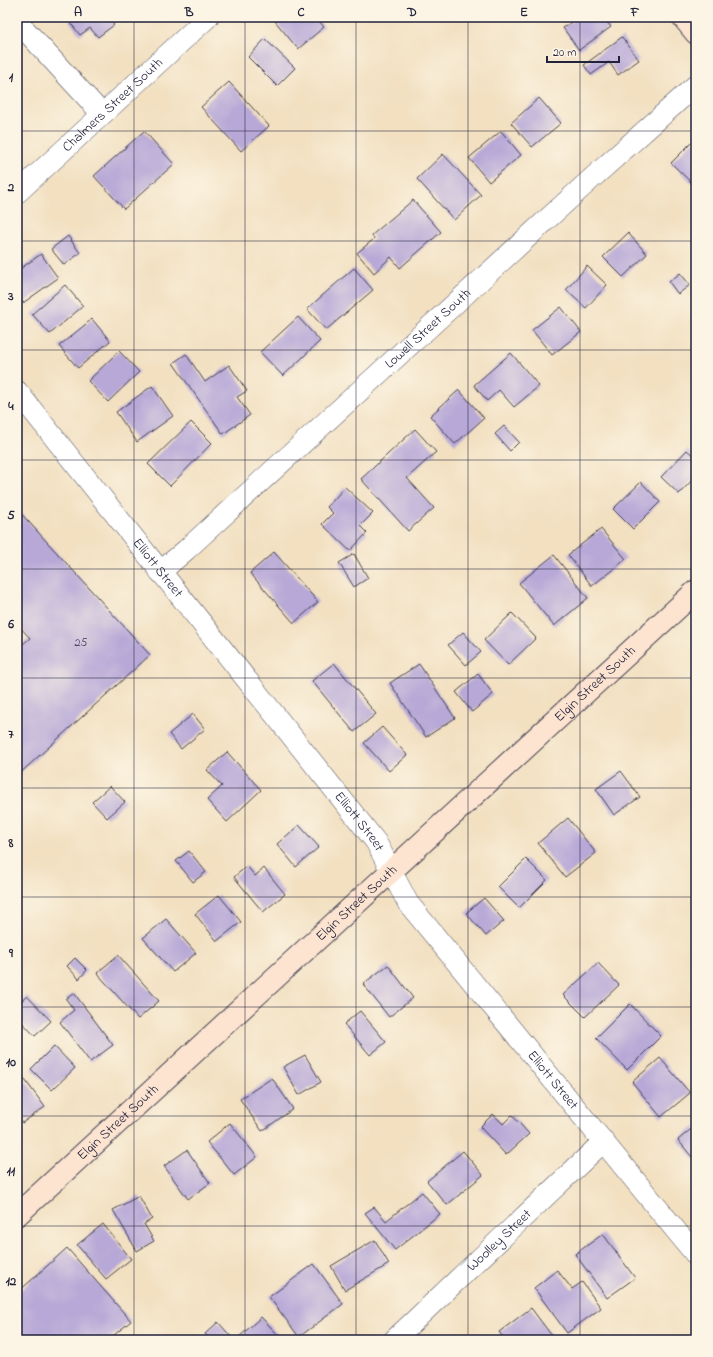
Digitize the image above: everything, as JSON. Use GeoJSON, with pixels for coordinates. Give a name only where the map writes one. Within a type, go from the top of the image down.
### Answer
{"type":"FeatureCollection","features":[{"type":"Feature","properties":{"kind":"street","name":"Chalmers Street South"},"geometry":{"type":"LineString","coordinates":[[17,193],[208,17]]}},
{"type":"Feature","properties":{"kind":"street"},"geometry":{"type":"LineString","coordinates":[[683,17],[696,33]]}},
{"type":"Feature","properties":{"kind":"street"},"geometry":{"type":"LineString","coordinates":[[17,21],[102,114]]}},
{"type":"Feature","properties":{"kind":"street","name":"Lowell Street South"},"geometry":{"type":"LineString","coordinates":[[160,572],[186,550],[590,180],[696,86]]}},
{"type":"Feature","properties":{"kind":"street","name":"Elliott Street"},"geometry":{"type":"LineString","coordinates":[[17,391],[376,842],[408,903],[696,1255]]}},
{"type":"Feature","properties":{"kind":"street","name":"Elgin Street South"},"geometry":{"type":"LineString","coordinates":[[17,1215],[696,591]]}},
{"type":"Feature","properties":{"kind":"street","name":"Woolley Street"},"geometry":{"type":"LineString","coordinates":[[394,1340],[604,1141]]}},
{"type":"Feature","properties":{"kind":"building"},"geometry":{"type":"Polygon","coordinates":[[[75,17],[108,17],[114,25],[98,37],[90,28],[80,35],[69,21],[75,17]]]}},
{"type":"Feature","properties":{"kind":"building"},"geometry":{"type":"Polygon","coordinates":[[[280,17],[316,17],[324,27],[298,49],[275,21],[280,17]]]}},
{"type":"Feature","properties":{"kind":"building"},"geometry":{"type":"Polygon","coordinates":[[[579,17],[603,17],[611,27],[579,50],[563,28],[579,17]]]}},
{"type":"Feature","properties":{"kind":"building"},"geometry":{"type":"Polygon","coordinates":[[[622,37],[639,60],[618,75],[609,62],[591,75],[584,65],[622,37]]]}},
{"type":"Feature","properties":{"kind":"building"},"geometry":{"type":"Polygon","coordinates":[[[265,39],[295,68],[277,86],[248,57],[265,39]]]}},
{"type":"Feature","properties":{"kind":"building"},"geometry":{"type":"Polygon","coordinates":[[[229,82],[269,126],[241,151],[201,107],[229,82]]]}},
{"type":"Feature","properties":{"kind":"building"},"geometry":{"type":"Polygon","coordinates":[[[539,98],[561,123],[532,147],[511,123],[539,98]]]}},
{"type":"Feature","properties":{"kind":"building"},"geometry":{"type":"Polygon","coordinates":[[[144,131],[174,164],[124,209],[94,176],[144,131]]]}},
{"type":"Feature","properties":{"kind":"building"},"geometry":{"type":"Polygon","coordinates":[[[501,131],[521,155],[489,182],[469,158],[501,131]]]}},
{"type":"Feature","properties":{"kind":"building"},"geometry":{"type":"Polygon","coordinates":[[[693,141],[696,144],[696,187],[671,163],[693,141]]]}},
{"type":"Feature","properties":{"kind":"building"},"geometry":{"type":"Polygon","coordinates":[[[443,154],[481,195],[454,220],[417,179],[443,154]]]}},
{"type":"Feature","properties":{"kind":"building"},"geometry":{"type":"Polygon","coordinates":[[[413,200],[441,232],[400,268],[391,257],[374,273],[357,253],[374,239],[372,235],[413,200]]]}},
{"type":"Feature","properties":{"kind":"building"},"geometry":{"type":"Polygon","coordinates":[[[628,233],[647,254],[623,277],[603,257],[628,233]]]}},
{"type":"Feature","properties":{"kind":"building"},"geometry":{"type":"Polygon","coordinates":[[[68,236],[80,253],[64,265],[51,249],[68,236]]]}},
{"type":"Feature","properties":{"kind":"building"},"geometry":{"type":"Polygon","coordinates":[[[41,254],[58,278],[23,303],[17,294],[17,271],[41,254]]]}},
{"type":"Feature","properties":{"kind":"building"},"geometry":{"type":"Polygon","coordinates":[[[587,266],[607,285],[586,308],[566,290],[587,266]]]}},
{"type":"Feature","properties":{"kind":"building"},"geometry":{"type":"Polygon","coordinates":[[[354,268],[373,290],[326,330],[307,309],[354,268]]]}},
{"type":"Feature","properties":{"kind":"building"},"geometry":{"type":"Polygon","coordinates":[[[680,273],[690,285],[678,294],[669,282],[680,273]]]}},
{"type":"Feature","properties":{"kind":"building"},"geometry":{"type":"Polygon","coordinates":[[[65,285],[83,306],[50,334],[32,314],[65,285]]]}},
{"type":"Feature","properties":{"kind":"building"},"geometry":{"type":"Polygon","coordinates":[[[561,307],[581,332],[552,355],[532,330],[561,307]]]}},
{"type":"Feature","properties":{"kind":"building"},"geometry":{"type":"Polygon","coordinates":[[[298,317],[320,341],[283,376],[260,352],[298,317]]]}},
{"type":"Feature","properties":{"kind":"building"},"geometry":{"type":"Polygon","coordinates":[[[92,319],[110,341],[78,368],[59,346],[92,319]]]}},
{"type":"Feature","properties":{"kind":"building"},"geometry":{"type":"Polygon","coordinates":[[[119,351],[139,372],[108,402],[88,381],[119,351]]]}},
{"type":"Feature","properties":{"kind":"building"},"geometry":{"type":"Polygon","coordinates":[[[511,353],[539,386],[514,407],[499,390],[487,401],[474,385],[511,353]]]}},
{"type":"Feature","properties":{"kind":"building"},"geometry":{"type":"Polygon","coordinates":[[[186,354],[205,382],[229,365],[247,391],[237,397],[250,415],[223,434],[173,363],[186,354]]]}},
{"type":"Feature","properties":{"kind":"building"},"geometry":{"type":"Polygon","coordinates":[[[152,386],[173,416],[137,442],[116,412],[152,386]]]}},
{"type":"Feature","properties":{"kind":"building"},"geometry":{"type":"Polygon","coordinates":[[[459,390],[484,418],[455,444],[430,416],[459,390]]]}},
{"type":"Feature","properties":{"kind":"building"},"geometry":{"type":"Polygon","coordinates":[[[191,422],[212,443],[170,486],[148,464],[191,422]]]}},
{"type":"Feature","properties":{"kind":"building"},"geometry":{"type":"Polygon","coordinates":[[[504,426],[519,442],[510,451],[495,434],[504,426]]]}},
{"type":"Feature","properties":{"kind":"building"},"geometry":{"type":"Polygon","coordinates":[[[415,429],[436,452],[407,478],[434,508],[408,531],[361,479],[415,429]]]}},
{"type":"Feature","properties":{"kind":"building"},"geometry":{"type":"Polygon","coordinates":[[[687,450],[696,458],[696,476],[679,494],[661,477],[687,450]]]}},
{"type":"Feature","properties":{"kind":"building"},"geometry":{"type":"Polygon","coordinates":[[[641,482],[660,502],[633,529],[613,509],[641,482]]]}},
{"type":"Feature","properties":{"kind":"building"},"geometry":{"type":"Polygon","coordinates":[[[345,487],[373,513],[360,526],[367,533],[350,551],[322,524],[333,513],[327,507],[345,487]]]}},
{"type":"Feature","properties":{"kind":"building"},"geometry":{"type":"Polygon","coordinates":[[[17,509],[150,655],[17,776],[17,649],[30,638],[17,624],[17,509]]]}},
{"type":"Feature","properties":{"kind":"building"},"geometry":{"type":"Polygon","coordinates":[[[601,529],[626,559],[592,586],[568,555],[601,529]]]}},
{"type":"Feature","properties":{"kind":"building"},"geometry":{"type":"Polygon","coordinates":[[[274,552],[318,602],[294,623],[250,573],[274,552]]]}},
{"type":"Feature","properties":{"kind":"building"},"geometry":{"type":"Polygon","coordinates":[[[354,554],[368,578],[354,587],[339,563],[354,554]]]}},
{"type":"Feature","properties":{"kind":"building"},"geometry":{"type":"Polygon","coordinates":[[[554,555],[588,598],[554,626],[519,583],[554,555]]]}},
{"type":"Feature","properties":{"kind":"building"},"geometry":{"type":"Polygon","coordinates":[[[512,613],[536,638],[508,665],[484,640],[512,613]]]}},
{"type":"Feature","properties":{"kind":"building"},"geometry":{"type":"Polygon","coordinates":[[[463,632],[481,652],[466,665],[448,645],[463,632]]]}},
{"type":"Feature","properties":{"kind":"building"},"geometry":{"type":"Polygon","coordinates":[[[334,663],[376,714],[354,732],[312,681],[334,663]]]}},
{"type":"Feature","properties":{"kind":"building"},"geometry":{"type":"Polygon","coordinates":[[[419,664],[455,718],[426,737],[390,683],[419,664]]]}},
{"type":"Feature","properties":{"kind":"building"},"geometry":{"type":"Polygon","coordinates":[[[478,674],[493,694],[472,712],[456,692],[478,674]]]}},
{"type":"Feature","properties":{"kind":"building"},"geometry":{"type":"Polygon","coordinates":[[[193,714],[205,729],[181,749],[169,734],[193,714]]]}},
{"type":"Feature","properties":{"kind":"building"},"geometry":{"type":"Polygon","coordinates":[[[382,727],[407,755],[389,771],[364,743],[382,727]]]}},
{"type":"Feature","properties":{"kind":"building"},"geometry":{"type":"Polygon","coordinates":[[[227,752],[261,790],[227,822],[207,800],[222,786],[207,770],[227,752]]]}},
{"type":"Feature","properties":{"kind":"building"},"geometry":{"type":"Polygon","coordinates":[[[621,771],[640,797],[614,815],[596,789],[621,771]]]}},
{"type":"Feature","properties":{"kind":"building"},"geometry":{"type":"Polygon","coordinates":[[[110,786],[125,802],[107,818],[92,802],[110,786]]]}},
{"type":"Feature","properties":{"kind":"building"},"geometry":{"type":"Polygon","coordinates":[[[568,818],[596,853],[565,877],[538,843],[568,818]]]}},
{"type":"Feature","properties":{"kind":"building"},"geometry":{"type":"Polygon","coordinates":[[[299,825],[319,847],[296,867],[277,844],[299,825]]]}},
{"type":"Feature","properties":{"kind":"building"},"geometry":{"type":"Polygon","coordinates":[[[189,851],[206,872],[193,882],[176,861],[189,851]]]}},
{"type":"Feature","properties":{"kind":"building"},"geometry":{"type":"Polygon","coordinates":[[[526,859],[547,880],[519,908],[498,887],[526,859]]]}},
{"type":"Feature","properties":{"kind":"building"},"geometry":{"type":"Polygon","coordinates":[[[247,866],[255,876],[264,868],[285,894],[263,912],[234,877],[247,866]]]}},
{"type":"Feature","properties":{"kind":"building"},"geometry":{"type":"Polygon","coordinates":[[[219,895],[241,922],[217,941],[195,914],[219,895]]]}},
{"type":"Feature","properties":{"kind":"building"},"geometry":{"type":"Polygon","coordinates":[[[484,898],[504,921],[486,936],[466,913],[484,898]]]}},
{"type":"Feature","properties":{"kind":"building"},"geometry":{"type":"Polygon","coordinates":[[[166,919],[196,953],[173,972],[143,938],[166,919]]]}},
{"type":"Feature","properties":{"kind":"building"},"geometry":{"type":"Polygon","coordinates":[[[118,955],[159,1001],[138,1019],[97,973],[118,955]]]}},
{"type":"Feature","properties":{"kind":"building"},"geometry":{"type":"Polygon","coordinates":[[[75,958],[87,970],[79,979],[67,966],[75,958]]]}},
{"type":"Feature","properties":{"kind":"building"},"geometry":{"type":"Polygon","coordinates":[[[598,963],[619,985],[585,1017],[563,995],[598,963]]]}},
{"type":"Feature","properties":{"kind":"building"},"geometry":{"type":"Polygon","coordinates":[[[388,965],[413,998],[389,1017],[363,984],[388,965]]]}},
{"type":"Feature","properties":{"kind":"building"},"geometry":{"type":"Polygon","coordinates":[[[74,993],[113,1045],[90,1062],[60,1022],[74,1010],[66,999],[74,993]]]}},
{"type":"Feature","properties":{"kind":"building"},"geometry":{"type":"Polygon","coordinates":[[[27,996],[51,1021],[35,1036],[17,1017],[17,1005],[27,996]]]}},
{"type":"Feature","properties":{"kind":"building"},"geometry":{"type":"Polygon","coordinates":[[[630,1004],[661,1036],[627,1070],[596,1038],[630,1004]]]}},
{"type":"Feature","properties":{"kind":"building"},"geometry":{"type":"Polygon","coordinates":[[[360,1011],[386,1042],[370,1055],[344,1024],[360,1011]]]}},
{"type":"Feature","properties":{"kind":"building"},"geometry":{"type":"Polygon","coordinates":[[[54,1046],[75,1068],[52,1090],[31,1069],[54,1046]]]}},
{"type":"Feature","properties":{"kind":"building"},"geometry":{"type":"Polygon","coordinates":[[[305,1055],[321,1082],[299,1095],[283,1067],[305,1055]]]}},
{"type":"Feature","properties":{"kind":"building"},"geometry":{"type":"Polygon","coordinates":[[[660,1058],[690,1093],[661,1117],[632,1082],[660,1058]]]}},
{"type":"Feature","properties":{"kind":"building"},"geometry":{"type":"Polygon","coordinates":[[[22,1076],[45,1107],[22,1123],[17,1116],[17,1080],[22,1076]]]}},
{"type":"Feature","properties":{"kind":"building"},"geometry":{"type":"Polygon","coordinates":[[[272,1078],[293,1109],[262,1131],[240,1099],[272,1078]]]}},
{"type":"Feature","properties":{"kind":"building"},"geometry":{"type":"Polygon","coordinates":[[[493,1114],[503,1124],[512,1115],[529,1134],[506,1155],[480,1127],[493,1114]]]}},
{"type":"Feature","properties":{"kind":"building"},"geometry":{"type":"Polygon","coordinates":[[[230,1123],[257,1157],[234,1175],[207,1142],[230,1123]]]}},
{"type":"Feature","properties":{"kind":"building"},"geometry":{"type":"Polygon","coordinates":[[[696,1125],[696,1162],[678,1140],[696,1125]]]}},
{"type":"Feature","properties":{"kind":"building"},"geometry":{"type":"Polygon","coordinates":[[[187,1150],[210,1183],[188,1199],[164,1166],[187,1150]]]}},
{"type":"Feature","properties":{"kind":"building"},"geometry":{"type":"Polygon","coordinates":[[[463,1151],[483,1175],[447,1205],[427,1181],[463,1151]]]}},
{"type":"Feature","properties":{"kind":"building"},"geometry":{"type":"Polygon","coordinates":[[[422,1192],[440,1214],[395,1250],[365,1213],[374,1207],[386,1221],[422,1192]]]}},
{"type":"Feature","properties":{"kind":"building"},"geometry":{"type":"Polygon","coordinates":[[[139,1196],[152,1219],[144,1224],[154,1241],[137,1251],[113,1210],[139,1196]]]}},
{"type":"Feature","properties":{"kind":"building"},"geometry":{"type":"Polygon","coordinates":[[[103,1224],[131,1259],[106,1279],[77,1245],[103,1224]]]}},
{"type":"Feature","properties":{"kind":"building"},"geometry":{"type":"Polygon","coordinates":[[[603,1234],[635,1278],[607,1298],[575,1254],[603,1234]]]}},
{"type":"Feature","properties":{"kind":"building"},"geometry":{"type":"Polygon","coordinates":[[[375,1240],[389,1264],[345,1290],[331,1266],[375,1240]]]}},
{"type":"Feature","properties":{"kind":"building"},"geometry":{"type":"Polygon","coordinates":[[[67,1248],[131,1321],[108,1340],[17,1340],[17,1293],[67,1248]]]}},
{"type":"Feature","properties":{"kind":"building"},"geometry":{"type":"Polygon","coordinates":[[[314,1264],[343,1304],[299,1337],[269,1297],[314,1264]]]}},
{"type":"Feature","properties":{"kind":"building"},"geometry":{"type":"Polygon","coordinates":[[[557,1270],[572,1289],[582,1282],[601,1308],[567,1333],[534,1288],[557,1270]]]}},
{"type":"Feature","properties":{"kind":"building"},"geometry":{"type":"Polygon","coordinates":[[[531,1308],[555,1340],[505,1340],[499,1332],[531,1308]]]}},
{"type":"Feature","properties":{"kind":"building"},"geometry":{"type":"Polygon","coordinates":[[[261,1317],[283,1340],[239,1340],[238,1338],[261,1317]]]}},
{"type":"Feature","properties":{"kind":"building"},"geometry":{"type":"Polygon","coordinates":[[[218,1322],[234,1340],[211,1340],[205,1334],[218,1322]]]}}]}
